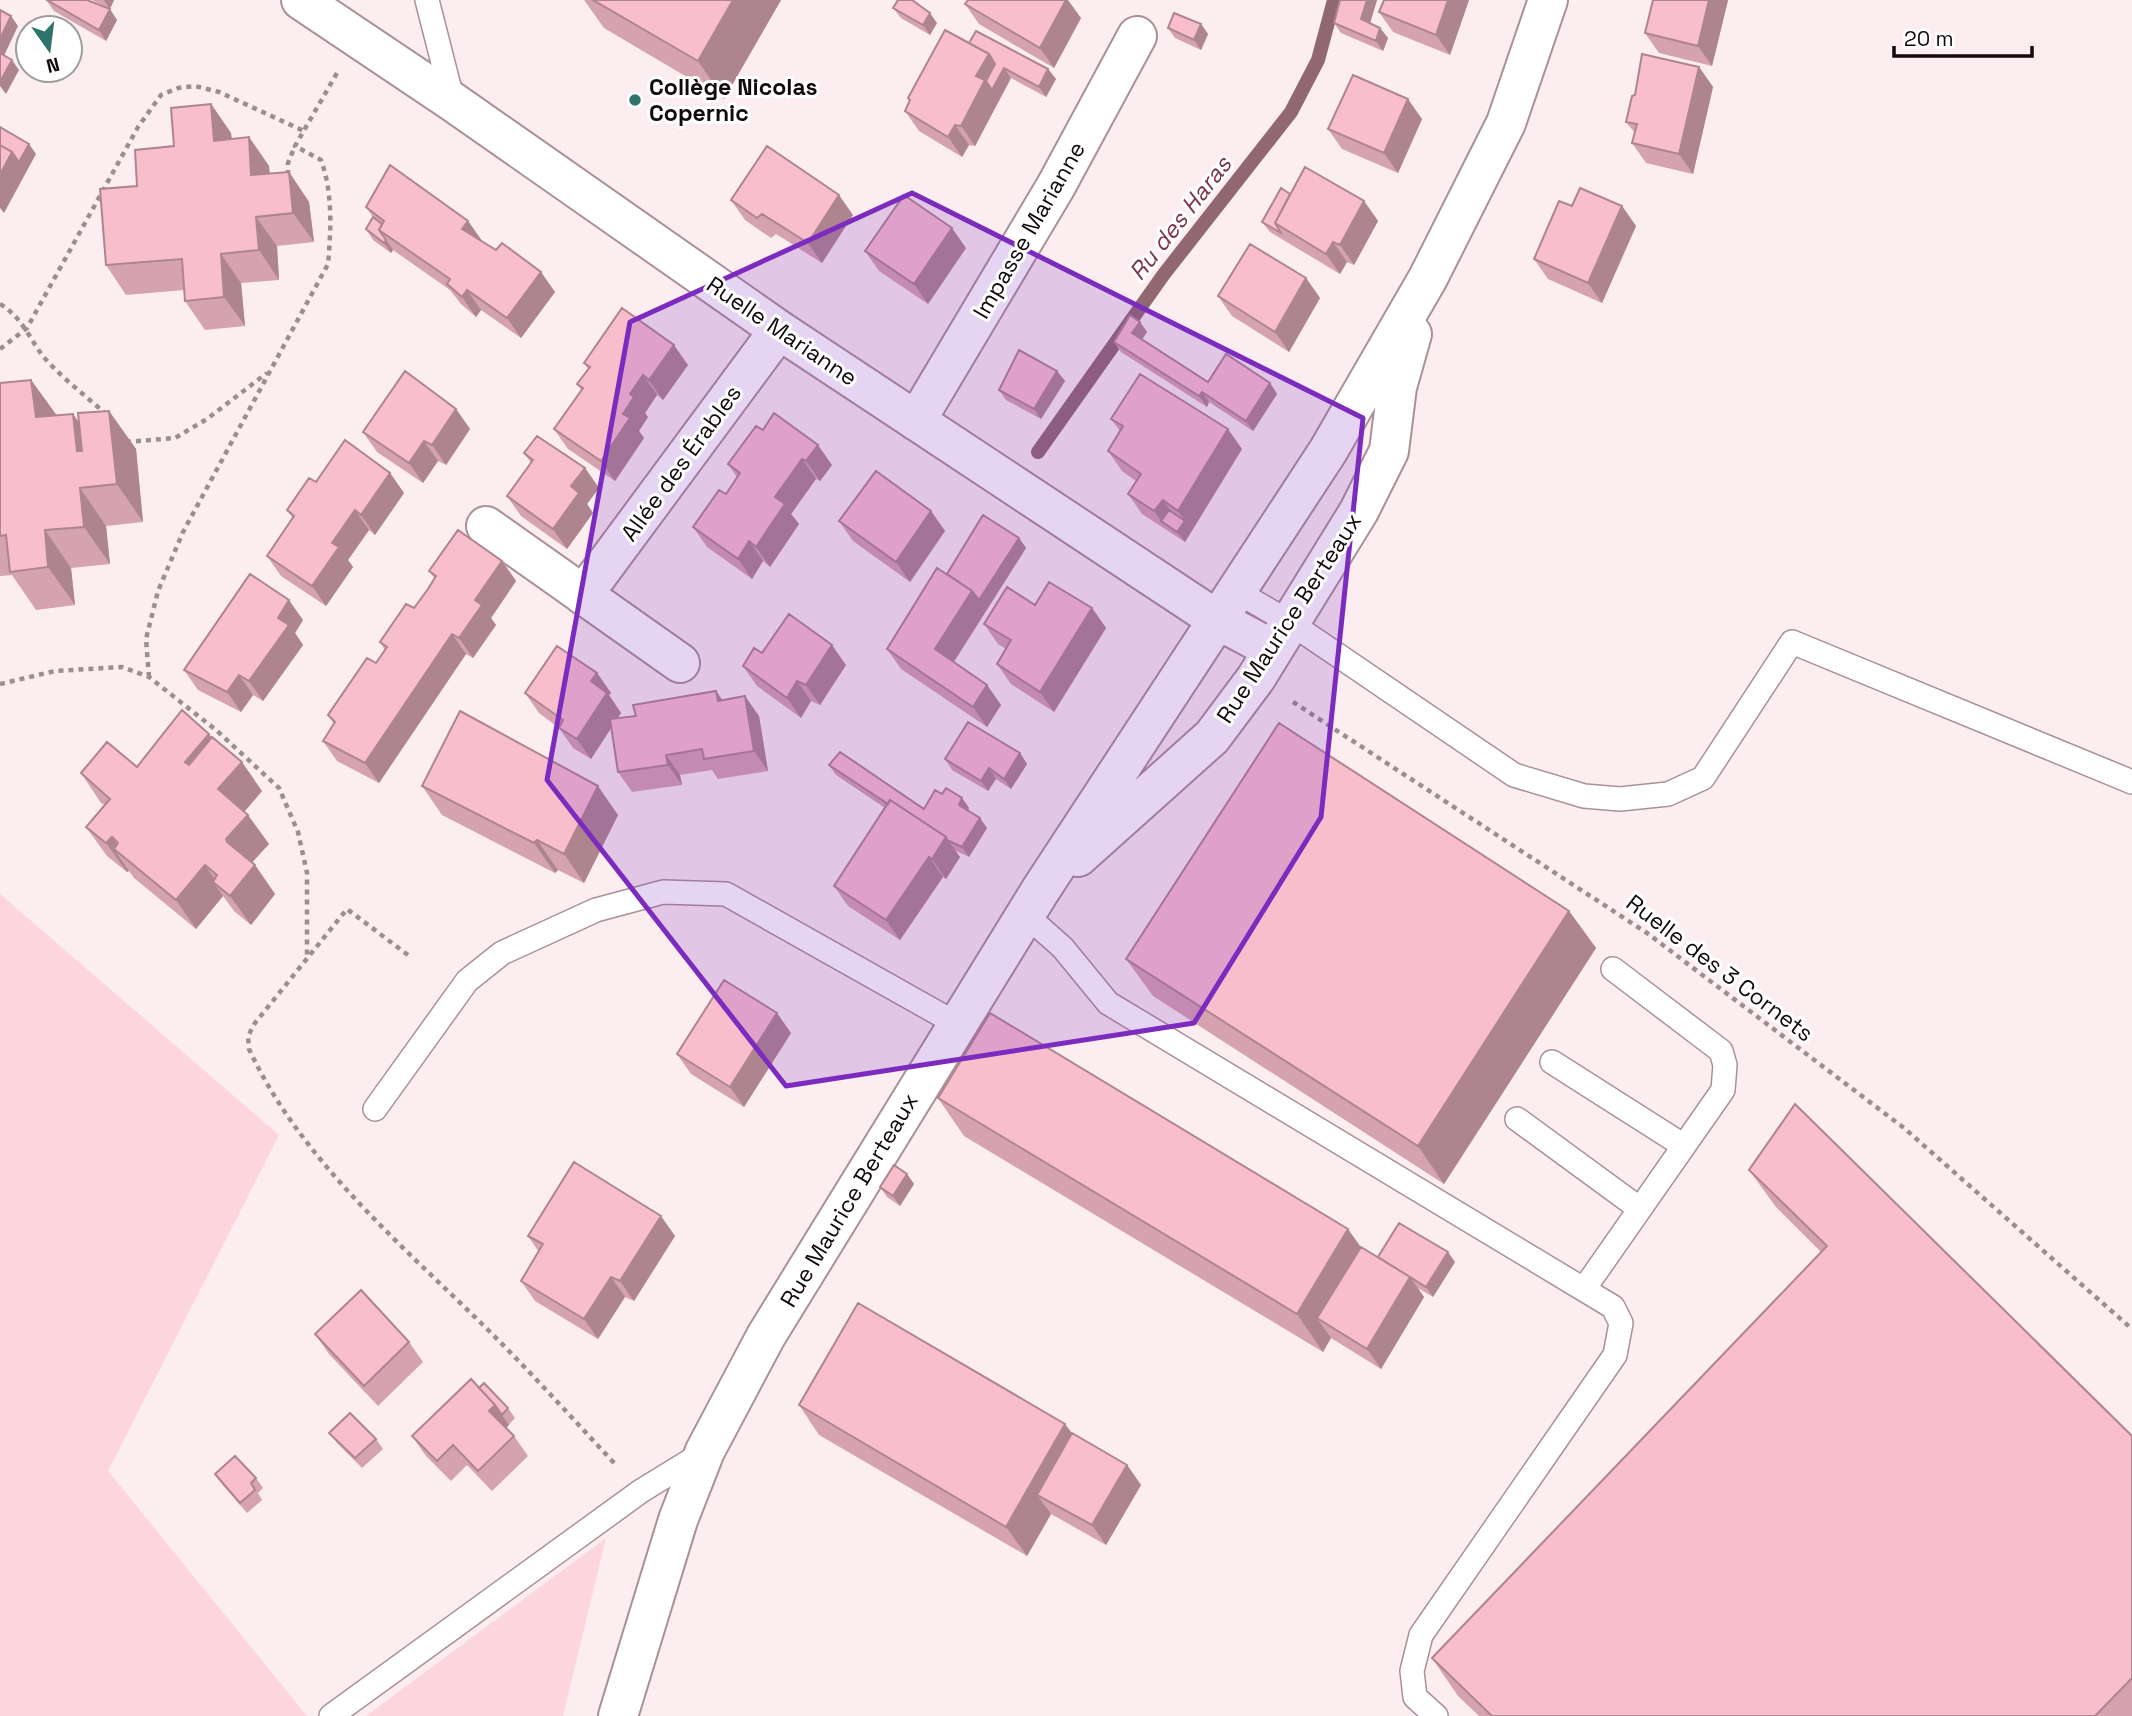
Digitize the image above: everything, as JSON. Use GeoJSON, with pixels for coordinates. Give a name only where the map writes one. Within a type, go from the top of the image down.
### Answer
{"type":"FeatureCollection","features":[{"type":"Feature","properties":{"kind":"main road","name":"Ruelle Marianne"},"geometry":{"type":"LineString","coordinates":[[300,0],[453,102],[779,330],[916,421],[1226,605],[1272,650]]}},
{"type":"Feature","properties":{"kind":"main road","name":"Rue Maurice Berteaux"},"geometry":{"type":"LineString","coordinates":[[618,1716],[678,1520],[705,1451],[766,1336],[1033,903],[1328,451],[1427,278],[1506,123],[1548,0]]}},
{"type":"Feature","properties":{"kind":"main road","name":"Impasse Marianne"},"geometry":{"type":"LineString","coordinates":[[916,421],[1056,186],[1137,36]]}},
{"type":"Feature","properties":{"kind":"main road","name":"Rue Maurice Berteaux"},"geometry":{"type":"LineString","coordinates":[[1033,903],[1212,737],[1272,650],[1359,510],[1389,451],[1397,387],[1427,278]]}},
{"type":"Feature","properties":{"kind":"main road","name":"Allée des Érables"},"geometry":{"type":"LineString","coordinates":[[583,595],[779,330]]}},
{"type":"Feature","properties":{"kind":"main road"},"geometry":{"type":"LineString","coordinates":[[486,526],[680,663]]}},
{"type":"Feature","properties":{"kind":"lane"},"geometry":{"type":"LineString","coordinates":[[427,0],[453,102]]}},
{"type":"Feature","properties":{"kind":"lane"},"geometry":{"type":"LineString","coordinates":[[1272,650],[1514,775],[1584,796],[1620,799],[1668,794],[1703,778],[1792,642],[2132,782]]}},
{"type":"Feature","properties":{"kind":"lane"},"geometry":{"type":"LineString","coordinates":[[375,1109],[467,981],[502,953],[596,910],[663,892],[726,894],[957,1024]]}},
{"type":"Feature","properties":{"kind":"lane"},"geometry":{"type":"LineString","coordinates":[[1033,903],[1063,948],[1108,1003],[1613,1307],[1621,1323],[1615,1355],[1420,1635],[1412,1671],[1415,1696],[1436,1716]]}},
{"type":"Feature","properties":{"kind":"lane"},"geometry":{"type":"LineString","coordinates":[[1584,1289],[1724,1090],[1725,1065],[1721,1051],[1613,970]]}},
{"type":"Feature","properties":{"kind":"lane"},"geometry":{"type":"LineString","coordinates":[[1552,1062],[1684,1146]]}},
{"type":"Feature","properties":{"kind":"lane"},"geometry":{"type":"LineString","coordinates":[[1517,1119],[1640,1209]]}},
{"type":"Feature","properties":{"kind":"lane"},"geometry":{"type":"LineString","coordinates":[[331,1716],[641,1491],[705,1451]]}},
{"type":"Feature","properties":{"kind":"path"},"geometry":{"type":"LineString","coordinates":[[288,188],[288,163],[295,146],[356,38]]}},
{"type":"Feature","properties":{"kind":"path"},"geometry":{"type":"LineString","coordinates":[[0,349],[27,328],[138,127],[161,95],[178,88],[195,86],[219,92],[304,131]]}},
{"type":"Feature","properties":{"kind":"path"},"geometry":{"type":"LineString","coordinates":[[149,677],[146,639],[158,591],[183,532],[328,264],[331,226],[325,172],[321,160],[295,146]]}},
{"type":"Feature","properties":{"kind":"path"},"geometry":{"type":"LineString","coordinates":[[0,304],[27,328],[31,341],[49,363],[111,418]]}},
{"type":"Feature","properties":{"kind":"path"},"geometry":{"type":"LineString","coordinates":[[118,442],[147,443],[175,438],[207,419],[270,371]]}},
{"type":"Feature","properties":{"kind":"path","name":"Ruelle des 3 Cornets"},"geometry":{"type":"LineString","coordinates":[[1272,650],[1904,1128],[2132,1329]]}},
{"type":"Feature","properties":{"kind":"path"},"geometry":{"type":"LineString","coordinates":[[0,684],[55,671],[122,667],[149,677],[185,703],[279,788],[298,832],[307,873],[307,958]]}},
{"type":"Feature","properties":{"kind":"path"},"geometry":{"type":"LineString","coordinates":[[408,954],[347,909],[248,1036],[254,1059],[305,1140],[380,1224],[495,1337],[641,1491]]}},
{"type":"Feature","properties":{"kind":"highlighted area"},"geometry":{"type":"Polygon","coordinates":[[[912,193],[1363,418],[1321,817],[1194,1023],[786,1086],[547,780],[630,322],[912,193]]]}},
{"type":"Feature","properties":{"kind":"shaded area"},"geometry":{"type":"Polygon","coordinates":[[[0,894],[279,1135],[108,1471],[307,1716],[0,1716],[0,894]]]}},
{"type":"Feature","properties":{"kind":"shaded area"},"geometry":{"type":"Polygon","coordinates":[[[606,1538],[563,1716],[366,1716],[606,1538]]]}},
{"type":"Feature","properties":{"kind":"building"},"geometry":{"type":"Polygon","coordinates":[[[47,0],[87,0],[110,9],[99,30],[84,21],[84,14],[71,14],[47,0]]]}},
{"type":"Feature","properties":{"kind":"building"},"geometry":{"type":"Polygon","coordinates":[[[593,0],[733,0],[698,61],[593,0]]]}},
{"type":"Feature","properties":{"kind":"building"},"geometry":{"type":"Polygon","coordinates":[[[898,0],[912,0],[930,13],[923,25],[893,8],[898,0]]]}},
{"type":"Feature","properties":{"kind":"building"},"geometry":{"type":"Polygon","coordinates":[[[968,0],[1066,0],[1040,48],[965,4],[968,0]]]}},
{"type":"Feature","properties":{"kind":"building"},"geometry":{"type":"Polygon","coordinates":[[[1340,0],[1367,0],[1361,19],[1380,28],[1376,41],[1334,23],[1340,0]]]}},
{"type":"Feature","properties":{"kind":"building"},"geometry":{"type":"Polygon","coordinates":[[[1384,0],[1448,0],[1436,35],[1379,12],[1384,0]]]}},
{"type":"Feature","properties":{"kind":"building"},"geometry":{"type":"Polygon","coordinates":[[[1653,0],[1709,0],[1698,46],[1645,33],[1653,0]]]}},
{"type":"Feature","properties":{"kind":"building"},"geometry":{"type":"Polygon","coordinates":[[[0,10],[11,16],[0,39],[0,10]]]}},
{"type":"Feature","properties":{"kind":"building"},"geometry":{"type":"Polygon","coordinates":[[[1174,13],[1201,24],[1194,40],[1168,28],[1174,13]]]}},
{"type":"Feature","properties":{"kind":"building"},"geometry":{"type":"Polygon","coordinates":[[[945,30],[989,54],[976,76],[985,80],[961,126],[955,125],[948,137],[905,111],[910,100],[908,98],[945,30]]]}},
{"type":"Feature","properties":{"kind":"building"},"geometry":{"type":"Polygon","coordinates":[[[976,31],[1048,69],[1039,87],[1004,68],[992,90],[986,81],[995,64],[989,54],[969,43],[976,31]]]}},
{"type":"Feature","properties":{"kind":"building"},"geometry":{"type":"Polygon","coordinates":[[[0,53],[12,60],[0,82],[0,53]]]}},
{"type":"Feature","properties":{"kind":"building"},"geometry":{"type":"Polygon","coordinates":[[[1642,54],[1699,67],[1679,154],[1632,143],[1637,124],[1626,122],[1632,96],[1635,95],[1642,54]]]}},
{"type":"Feature","properties":{"kind":"building"},"geometry":{"type":"Polygon","coordinates":[[[1353,75],[1408,99],[1384,153],[1328,129],[1353,75]]]}},
{"type":"Feature","properties":{"kind":"building"},"geometry":{"type":"Polygon","coordinates":[[[211,104],[214,141],[249,137],[251,175],[289,172],[293,213],[256,217],[259,250],[221,254],[224,297],[185,301],[182,259],[106,265],[100,189],[137,186],[135,150],[174,146],[171,108],[211,104]]]}},
{"type":"Feature","properties":{"kind":"building"},"geometry":{"type":"Polygon","coordinates":[[[0,127],[29,144],[19,162],[12,152],[0,145],[0,127]]]}},
{"type":"Feature","properties":{"kind":"building"},"geometry":{"type":"Polygon","coordinates":[[[0,145],[12,152],[0,175],[0,145]]]}},
{"type":"Feature","properties":{"kind":"building"},"geometry":{"type":"Polygon","coordinates":[[[767,146],[839,195],[808,243],[762,214],[757,218],[731,200],[767,146]]]}},
{"type":"Feature","properties":{"kind":"building"},"geometry":{"type":"Polygon","coordinates":[[[390,165],[468,221],[462,229],[496,250],[502,243],[541,272],[507,318],[467,290],[462,297],[447,284],[450,279],[379,230],[384,221],[366,207],[390,165]]]}},
{"type":"Feature","properties":{"kind":"building"},"geometry":{"type":"Polygon","coordinates":[[[1305,167],[1364,201],[1340,245],[1333,242],[1326,254],[1275,223],[1305,167]]]}},
{"type":"Feature","properties":{"kind":"building"},"geometry":{"type":"Polygon","coordinates":[[[1281,188],[1290,194],[1275,223],[1281,233],[1262,222],[1281,188]]]}},
{"type":"Feature","properties":{"kind":"building"},"geometry":{"type":"Polygon","coordinates":[[[1580,188],[1622,206],[1588,283],[1534,259],[1559,201],[1572,206],[1580,188]]]}},
{"type":"Feature","properties":{"kind":"building"},"geometry":{"type":"Polygon","coordinates":[[[904,195],[952,228],[914,284],[865,251],[904,195]]]}},
{"type":"Feature","properties":{"kind":"building"},"geometry":{"type":"Polygon","coordinates":[[[373,217],[382,224],[379,230],[386,240],[384,243],[366,229],[373,217]]]}},
{"type":"Feature","properties":{"kind":"building"},"geometry":{"type":"Polygon","coordinates":[[[1250,244],[1306,278],[1275,332],[1218,296],[1250,244]]]}},
{"type":"Feature","properties":{"kind":"building"},"geometry":{"type":"Polygon","coordinates":[[[622,308],[674,345],[649,380],[643,375],[630,394],[634,397],[623,414],[630,418],[601,461],[554,429],[583,388],[577,384],[590,367],[584,363],[622,308]]]}},
{"type":"Feature","properties":{"kind":"building"},"geometry":{"type":"Polygon","coordinates":[[[1130,315],[1140,322],[1132,333],[1208,382],[1226,354],[1270,383],[1246,421],[1202,392],[1199,396],[1114,342],[1130,315]]]}},
{"type":"Feature","properties":{"kind":"building"},"geometry":{"type":"Polygon","coordinates":[[[1019,350],[1057,371],[1034,409],[999,390],[1019,350]]]}},
{"type":"Feature","properties":{"kind":"building"},"geometry":{"type":"Polygon","coordinates":[[[405,371],[456,409],[432,445],[424,441],[409,463],[363,432],[405,371]]]}},
{"type":"Feature","properties":{"kind":"building"},"geometry":{"type":"Polygon","coordinates":[[[1140,374],[1228,429],[1178,511],[1163,500],[1154,511],[1128,494],[1141,474],[1108,451],[1123,426],[1111,419],[1140,374]]]}},
{"type":"Feature","properties":{"kind":"building"},"geometry":{"type":"Polygon","coordinates":[[[31,380],[36,417],[73,414],[77,451],[82,451],[78,413],[109,411],[117,484],[80,488],[84,527],[45,530],[48,567],[10,572],[6,535],[0,536],[0,383],[31,380]]]}},
{"type":"Feature","properties":{"kind":"building"},"geometry":{"type":"Polygon","coordinates":[[[774,413],[818,445],[806,461],[802,459],[775,497],[785,504],[756,547],[749,541],[738,559],[693,527],[719,490],[726,494],[740,473],[728,464],[756,426],[763,430],[774,413]]]}},
{"type":"Feature","properties":{"kind":"building"},"geometry":{"type":"Polygon","coordinates":[[[537,436],[585,468],[571,486],[579,493],[553,529],[507,496],[533,460],[524,453],[537,436]]]}},
{"type":"Feature","properties":{"kind":"building"},"geometry":{"type":"Polygon","coordinates":[[[345,440],[390,473],[361,515],[355,510],[332,543],[339,547],[312,586],[267,556],[294,516],[287,510],[309,478],[316,482],[345,440]]]}},
{"type":"Feature","properties":{"kind":"building"},"geometry":{"type":"Polygon","coordinates":[[[876,471],[931,511],[896,562],[839,521],[876,471]]]}},
{"type":"Feature","properties":{"kind":"building"},"geometry":{"type":"Polygon","coordinates":[[[1169,510],[1185,521],[1177,532],[1161,521],[1169,510]]]}},
{"type":"Feature","properties":{"kind":"building"},"geometry":{"type":"Polygon","coordinates":[[[983,515],[1019,538],[979,600],[972,591],[947,574],[983,515]]]}},
{"type":"Feature","properties":{"kind":"building"},"geometry":{"type":"Polygon","coordinates":[[[458,530],[502,561],[475,600],[482,605],[459,638],[452,634],[365,763],[323,741],[335,722],[328,715],[367,658],[376,663],[387,647],[380,642],[406,604],[414,608],[428,589],[436,576],[429,571],[458,530]]]}},
{"type":"Feature","properties":{"kind":"building"},"geometry":{"type":"Polygon","coordinates":[[[937,568],[972,591],[935,649],[987,685],[973,707],[887,649],[937,568]]]}},
{"type":"Feature","properties":{"kind":"building"},"geometry":{"type":"Polygon","coordinates":[[[250,574],[289,600],[278,618],[289,625],[249,681],[239,675],[227,692],[184,670],[250,574]]]}},
{"type":"Feature","properties":{"kind":"building"},"geometry":{"type":"Polygon","coordinates":[[[1049,582],[1092,608],[1040,692],[997,664],[1011,640],[984,624],[1007,587],[1035,605],[1049,582]]]}},
{"type":"Feature","properties":{"kind":"building"},"geometry":{"type":"Polygon","coordinates":[[[789,614],[832,645],[806,685],[797,681],[787,698],[743,666],[754,648],[762,653],[789,614]]]}},
{"type":"Feature","properties":{"kind":"building"},"geometry":{"type":"Polygon","coordinates":[[[557,646],[597,673],[591,681],[607,693],[577,739],[559,728],[563,720],[525,693],[557,646]]]}},
{"type":"Feature","properties":{"kind":"building"},"geometry":{"type":"Polygon","coordinates":[[[716,691],[718,701],[745,696],[754,751],[704,759],[702,749],[666,755],[668,765],[618,772],[610,719],[636,716],[633,705],[716,691]]]}},
{"type":"Feature","properties":{"kind":"building"},"geometry":{"type":"Polygon","coordinates":[[[182,710],[209,734],[185,762],[189,765],[212,737],[242,762],[218,789],[248,815],[226,839],[255,865],[230,896],[213,882],[217,875],[205,865],[176,900],[114,849],[118,843],[112,837],[106,843],[86,827],[110,799],[81,773],[107,742],[137,767],[182,710]]]}},
{"type":"Feature","properties":{"kind":"building"},"geometry":{"type":"Polygon","coordinates":[[[460,711],[598,786],[564,854],[537,840],[534,843],[422,786],[460,711]]]}},
{"type":"Feature","properties":{"kind":"building"},"geometry":{"type":"Polygon","coordinates":[[[968,722],[1020,753],[1004,779],[989,768],[981,781],[945,759],[968,722]]]}},
{"type":"Feature","properties":{"kind":"building"},"geometry":{"type":"Polygon","coordinates":[[[1279,723],[1569,911],[1418,1146],[1126,959],[1279,723]]]}},
{"type":"Feature","properties":{"kind":"building"},"geometry":{"type":"Polygon","coordinates":[[[840,752],[924,809],[935,790],[942,794],[946,788],[962,798],[959,805],[980,818],[962,847],[947,840],[890,800],[888,804],[829,765],[840,752]]]}},
{"type":"Feature","properties":{"kind":"building"},"geometry":{"type":"Polygon","coordinates":[[[890,800],[946,837],[886,920],[834,886],[890,800]]]}},
{"type":"Feature","properties":{"kind":"building"},"geometry":{"type":"Polygon","coordinates":[[[724,980],[777,1013],[730,1087],[677,1054],[724,980]]]}},
{"type":"Feature","properties":{"kind":"building"},"geometry":{"type":"Polygon","coordinates":[[[990,1013],[1348,1229],[1297,1314],[938,1098],[990,1013]]]}},
{"type":"Feature","properties":{"kind":"building"},"geometry":{"type":"Polygon","coordinates":[[[1795,1104],[2132,1436],[2132,1678],[2095,1716],[1492,1716],[1432,1658],[1827,1246],[1749,1170],[1795,1104]]]}},
{"type":"Feature","properties":{"kind":"building"},"geometry":{"type":"Polygon","coordinates":[[[574,1162],[661,1216],[620,1281],[611,1277],[584,1319],[521,1281],[543,1244],[528,1236],[574,1162]]]}},
{"type":"Feature","properties":{"kind":"building"},"geometry":{"type":"Polygon","coordinates":[[[894,1165],[907,1174],[893,1196],[880,1187],[894,1165]]]}},
{"type":"Feature","properties":{"kind":"building"},"geometry":{"type":"Polygon","coordinates":[[[1399,1223],[1448,1252],[1426,1287],[1378,1257],[1399,1223]]]}},
{"type":"Feature","properties":{"kind":"building"},"geometry":{"type":"Polygon","coordinates":[[[1361,1247],[1410,1277],[1367,1349],[1317,1318],[1361,1247]]]}},
{"type":"Feature","properties":{"kind":"building"},"geometry":{"type":"Polygon","coordinates":[[[361,1290],[409,1342],[364,1386],[315,1334],[361,1290]]]}},
{"type":"Feature","properties":{"kind":"building"},"geometry":{"type":"Polygon","coordinates":[[[858,1303],[1065,1424],[1006,1527],[799,1405],[858,1303]]]}},
{"type":"Feature","properties":{"kind":"building"},"geometry":{"type":"Polygon","coordinates":[[[471,1379],[495,1405],[489,1411],[514,1436],[478,1471],[453,1445],[437,1461],[412,1436],[471,1379]]]}},
{"type":"Feature","properties":{"kind":"building"},"geometry":{"type":"Polygon","coordinates":[[[484,1383],[508,1408],[502,1415],[479,1388],[484,1383]]]}},
{"type":"Feature","properties":{"kind":"building"},"geometry":{"type":"Polygon","coordinates":[[[350,1413],[376,1439],[355,1458],[329,1433],[350,1413]]]}},
{"type":"Feature","properties":{"kind":"building"},"geometry":{"type":"Polygon","coordinates":[[[1072,1433],[1127,1465],[1092,1525],[1037,1495],[1072,1433]]]}},
{"type":"Feature","properties":{"kind":"building"},"geometry":{"type":"Polygon","coordinates":[[[235,1456],[256,1478],[251,1483],[255,1490],[240,1503],[215,1474],[235,1456]]]}},
{"type":"Feature","properties":{"kind":"waterway","name":"Ru des Haras"},"geometry":{"type":"LineString","coordinates":[[1038,452],[1164,274],[1291,112],[1318,60],[1334,0]]}},
{"type":"Feature","properties":{"kind":"place","name":"Collège Nicolas Copernic"},"geometry":{"type":"Point","coordinates":[635,100]}}]}
